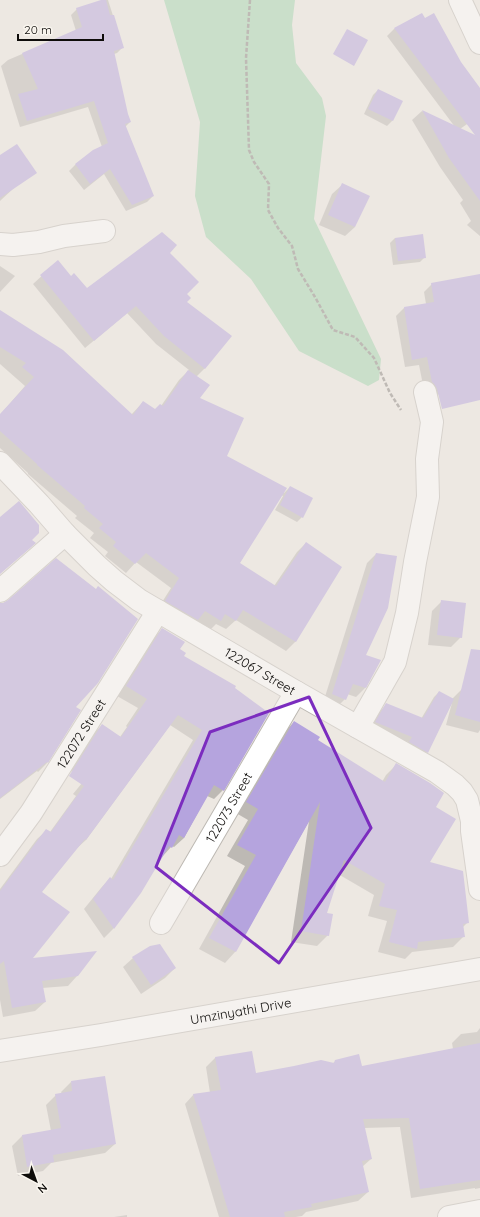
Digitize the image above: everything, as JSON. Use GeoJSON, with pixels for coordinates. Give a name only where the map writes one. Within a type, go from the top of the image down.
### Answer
{"type":"FeatureCollection","features":[{"type":"Feature","properties":{"kind":"street"},"geometry":{"type":"LineString","coordinates":[[460,0],[480,43]]}},
{"type":"Feature","properties":{"kind":"street"},"geometry":{"type":"LineString","coordinates":[[0,244],[13,245],[39,242],[64,236],[104,231]]}},
{"type":"Feature","properties":{"kind":"street"},"geometry":{"type":"LineString","coordinates":[[358,727],[395,662],[407,613],[415,562],[428,497],[427,459],[432,422],[425,392]]}},
{"type":"Feature","properties":{"kind":"street","name":"122067 Street"},"geometry":{"type":"LineString","coordinates":[[0,463],[65,534],[97,566],[138,600],[437,772],[455,785],[467,800],[476,820],[472,831],[480,889]]}},
{"type":"Feature","properties":{"kind":"street"},"geometry":{"type":"LineString","coordinates":[[0,591],[65,534]]}},
{"type":"Feature","properties":{"kind":"street","name":"122072 Street"},"geometry":{"type":"LineString","coordinates":[[0,855],[31,813],[158,611]]}},
{"type":"Feature","properties":{"kind":"street","name":"122073 Street"},"geometry":{"type":"LineString","coordinates":[[161,923],[296,692]]}},
{"type":"Feature","properties":{"kind":"street","name":"Umzinyathi Drive"},"geometry":{"type":"LineString","coordinates":[[0,1051],[109,1034],[480,969]]}},
{"type":"Feature","properties":{"kind":"street"},"geometry":{"type":"LineString","coordinates":[[449,1217],[480,1212]]}},
{"type":"Feature","properties":{"kind":"path"},"geometry":{"type":"LineString","coordinates":[[250,0],[246,58],[249,150],[254,162],[269,184],[268,210],[278,228],[292,246],[298,269],[315,297],[332,330],[355,337],[374,358],[390,394],[402,412]]}},
{"type":"Feature","properties":{"kind":"highlighted area"},"geometry":{"type":"Polygon","coordinates":[[[309,697],[371,828],[279,963],[156,867],[210,732],[309,697]]]}},
{"type":"Feature","properties":{"kind":"green space"},"geometry":{"type":"Polygon","coordinates":[[[164,0],[295,0],[292,25],[296,63],[322,98],[326,116],[314,219],[381,359],[379,380],[368,386],[299,351],[251,279],[206,237],[195,196],[200,122],[164,0]]]}},
{"type":"Feature","properties":{"kind":"building"},"geometry":{"type":"Polygon","coordinates":[[[101,0],[106,0],[110,15],[114,15],[124,48],[114,51],[131,122],[125,124],[154,196],[132,205],[110,169],[90,184],[75,164],[93,150],[108,143],[94,101],[27,121],[18,94],[38,89],[22,53],[82,27],[76,8],[101,0]]]}},
{"type":"Feature","properties":{"kind":"building"},"geometry":{"type":"Polygon","coordinates":[[[422,13],[425,18],[434,13],[461,62],[480,88],[480,201],[449,158],[422,110],[475,135],[394,28],[422,13]]]}},
{"type":"Feature","properties":{"kind":"building"},"geometry":{"type":"Polygon","coordinates":[[[347,29],[368,40],[354,66],[333,54],[347,29]]]}},
{"type":"Feature","properties":{"kind":"building"},"geometry":{"type":"Polygon","coordinates":[[[378,89],[403,101],[393,121],[368,109],[378,89]]]}},
{"type":"Feature","properties":{"kind":"building"},"geometry":{"type":"Polygon","coordinates":[[[17,144],[37,173],[0,198],[0,155],[17,144]]]}},
{"type":"Feature","properties":{"kind":"building"},"geometry":{"type":"Polygon","coordinates":[[[342,183],[370,196],[355,227],[328,215],[342,183]]]}},
{"type":"Feature","properties":{"kind":"building"},"geometry":{"type":"Polygon","coordinates":[[[162,232],[177,245],[170,253],[199,282],[187,294],[191,298],[187,302],[232,336],[205,369],[164,336],[136,306],[94,341],[40,275],[58,260],[71,276],[74,273],[87,288],[162,232]]]}},
{"type":"Feature","properties":{"kind":"building"},"geometry":{"type":"Polygon","coordinates":[[[423,234],[426,258],[398,261],[395,238],[423,234]]]}},
{"type":"Feature","properties":{"kind":"building"},"geometry":{"type":"Polygon","coordinates":[[[480,274],[480,400],[442,409],[437,389],[432,382],[427,357],[412,360],[404,307],[434,302],[431,283],[480,274]]]}},
{"type":"Feature","properties":{"kind":"building"},"geometry":{"type":"Polygon","coordinates":[[[0,310],[63,350],[133,415],[143,401],[155,409],[160,404],[163,406],[188,370],[210,385],[200,398],[244,418],[227,456],[287,488],[240,563],[276,586],[306,542],[342,567],[296,642],[243,610],[236,621],[225,614],[221,621],[205,611],[198,620],[165,601],[179,578],[146,553],[135,564],[113,546],[116,542],[99,528],[103,524],[84,508],[85,506],[0,431],[0,414],[34,377],[22,367],[26,363],[0,347],[0,310]]]}},
{"type":"Feature","properties":{"kind":"building"},"geometry":{"type":"Polygon","coordinates":[[[290,486],[313,498],[303,518],[280,505],[290,486]]]}},
{"type":"Feature","properties":{"kind":"building"},"geometry":{"type":"Polygon","coordinates":[[[19,501],[39,525],[39,533],[32,540],[36,543],[0,574],[0,517],[19,501]]]}},
{"type":"Feature","properties":{"kind":"building"},"geometry":{"type":"Polygon","coordinates":[[[376,553],[397,556],[388,608],[366,655],[381,660],[366,688],[353,684],[346,700],[332,694],[376,553]]]}},
{"type":"Feature","properties":{"kind":"building"},"geometry":{"type":"Polygon","coordinates":[[[56,558],[96,589],[98,586],[138,619],[98,683],[76,707],[81,710],[48,763],[47,762],[0,798],[0,603],[8,600],[56,558]]]}},
{"type":"Feature","properties":{"kind":"building"},"geometry":{"type":"Polygon","coordinates":[[[441,600],[466,603],[462,638],[437,635],[441,600]]]}},
{"type":"Feature","properties":{"kind":"building"},"geometry":{"type":"Polygon","coordinates":[[[162,628],[185,642],[180,649],[186,653],[184,656],[236,686],[235,688],[269,713],[224,791],[214,785],[184,838],[179,835],[172,848],[169,846],[141,893],[114,929],[93,899],[110,877],[113,880],[202,730],[178,715],[86,840],[85,839],[42,892],[70,912],[33,958],[97,951],[78,976],[42,981],[46,1002],[12,1008],[4,961],[0,964],[0,891],[46,829],[51,832],[84,786],[69,776],[102,724],[121,737],[147,699],[126,686],[162,628]]]}},
{"type":"Feature","properties":{"kind":"building"},"geometry":{"type":"Polygon","coordinates":[[[471,649],[480,650],[480,722],[455,715],[471,649]]]}},
{"type":"Feature","properties":{"kind":"building"},"geometry":{"type":"Polygon","coordinates":[[[439,691],[454,699],[428,753],[409,742],[412,737],[375,722],[386,703],[423,718],[439,691]]]}},
{"type":"Feature","properties":{"kind":"building"},"geometry":{"type":"Polygon","coordinates":[[[294,721],[320,737],[318,740],[385,782],[396,763],[444,793],[436,807],[456,819],[430,862],[463,871],[469,923],[463,924],[465,937],[418,942],[417,949],[389,942],[397,910],[379,906],[385,884],[344,860],[327,913],[333,914],[329,936],[301,931],[320,802],[236,952],[209,938],[256,855],[237,845],[258,809],[246,802],[294,721]]]}},
{"type":"Feature","properties":{"kind":"building"},"geometry":{"type":"Polygon","coordinates":[[[160,944],[176,968],[151,985],[132,957],[150,946],[160,944]]]}},
{"type":"Feature","properties":{"kind":"building"},"geometry":{"type":"Polygon","coordinates":[[[480,1043],[480,1180],[420,1189],[409,1118],[363,1119],[372,1159],[362,1161],[369,1192],[311,1204],[312,1207],[284,1212],[285,1217],[230,1217],[193,1094],[221,1090],[215,1057],[252,1051],[256,1073],[321,1060],[334,1063],[335,1060],[359,1054],[362,1066],[480,1043]]]}},
{"type":"Feature","properties":{"kind":"building"},"geometry":{"type":"Polygon","coordinates":[[[105,1076],[116,1144],[53,1155],[54,1162],[27,1167],[22,1135],[61,1128],[55,1094],[72,1091],[71,1081],[105,1076]]]}}]}
